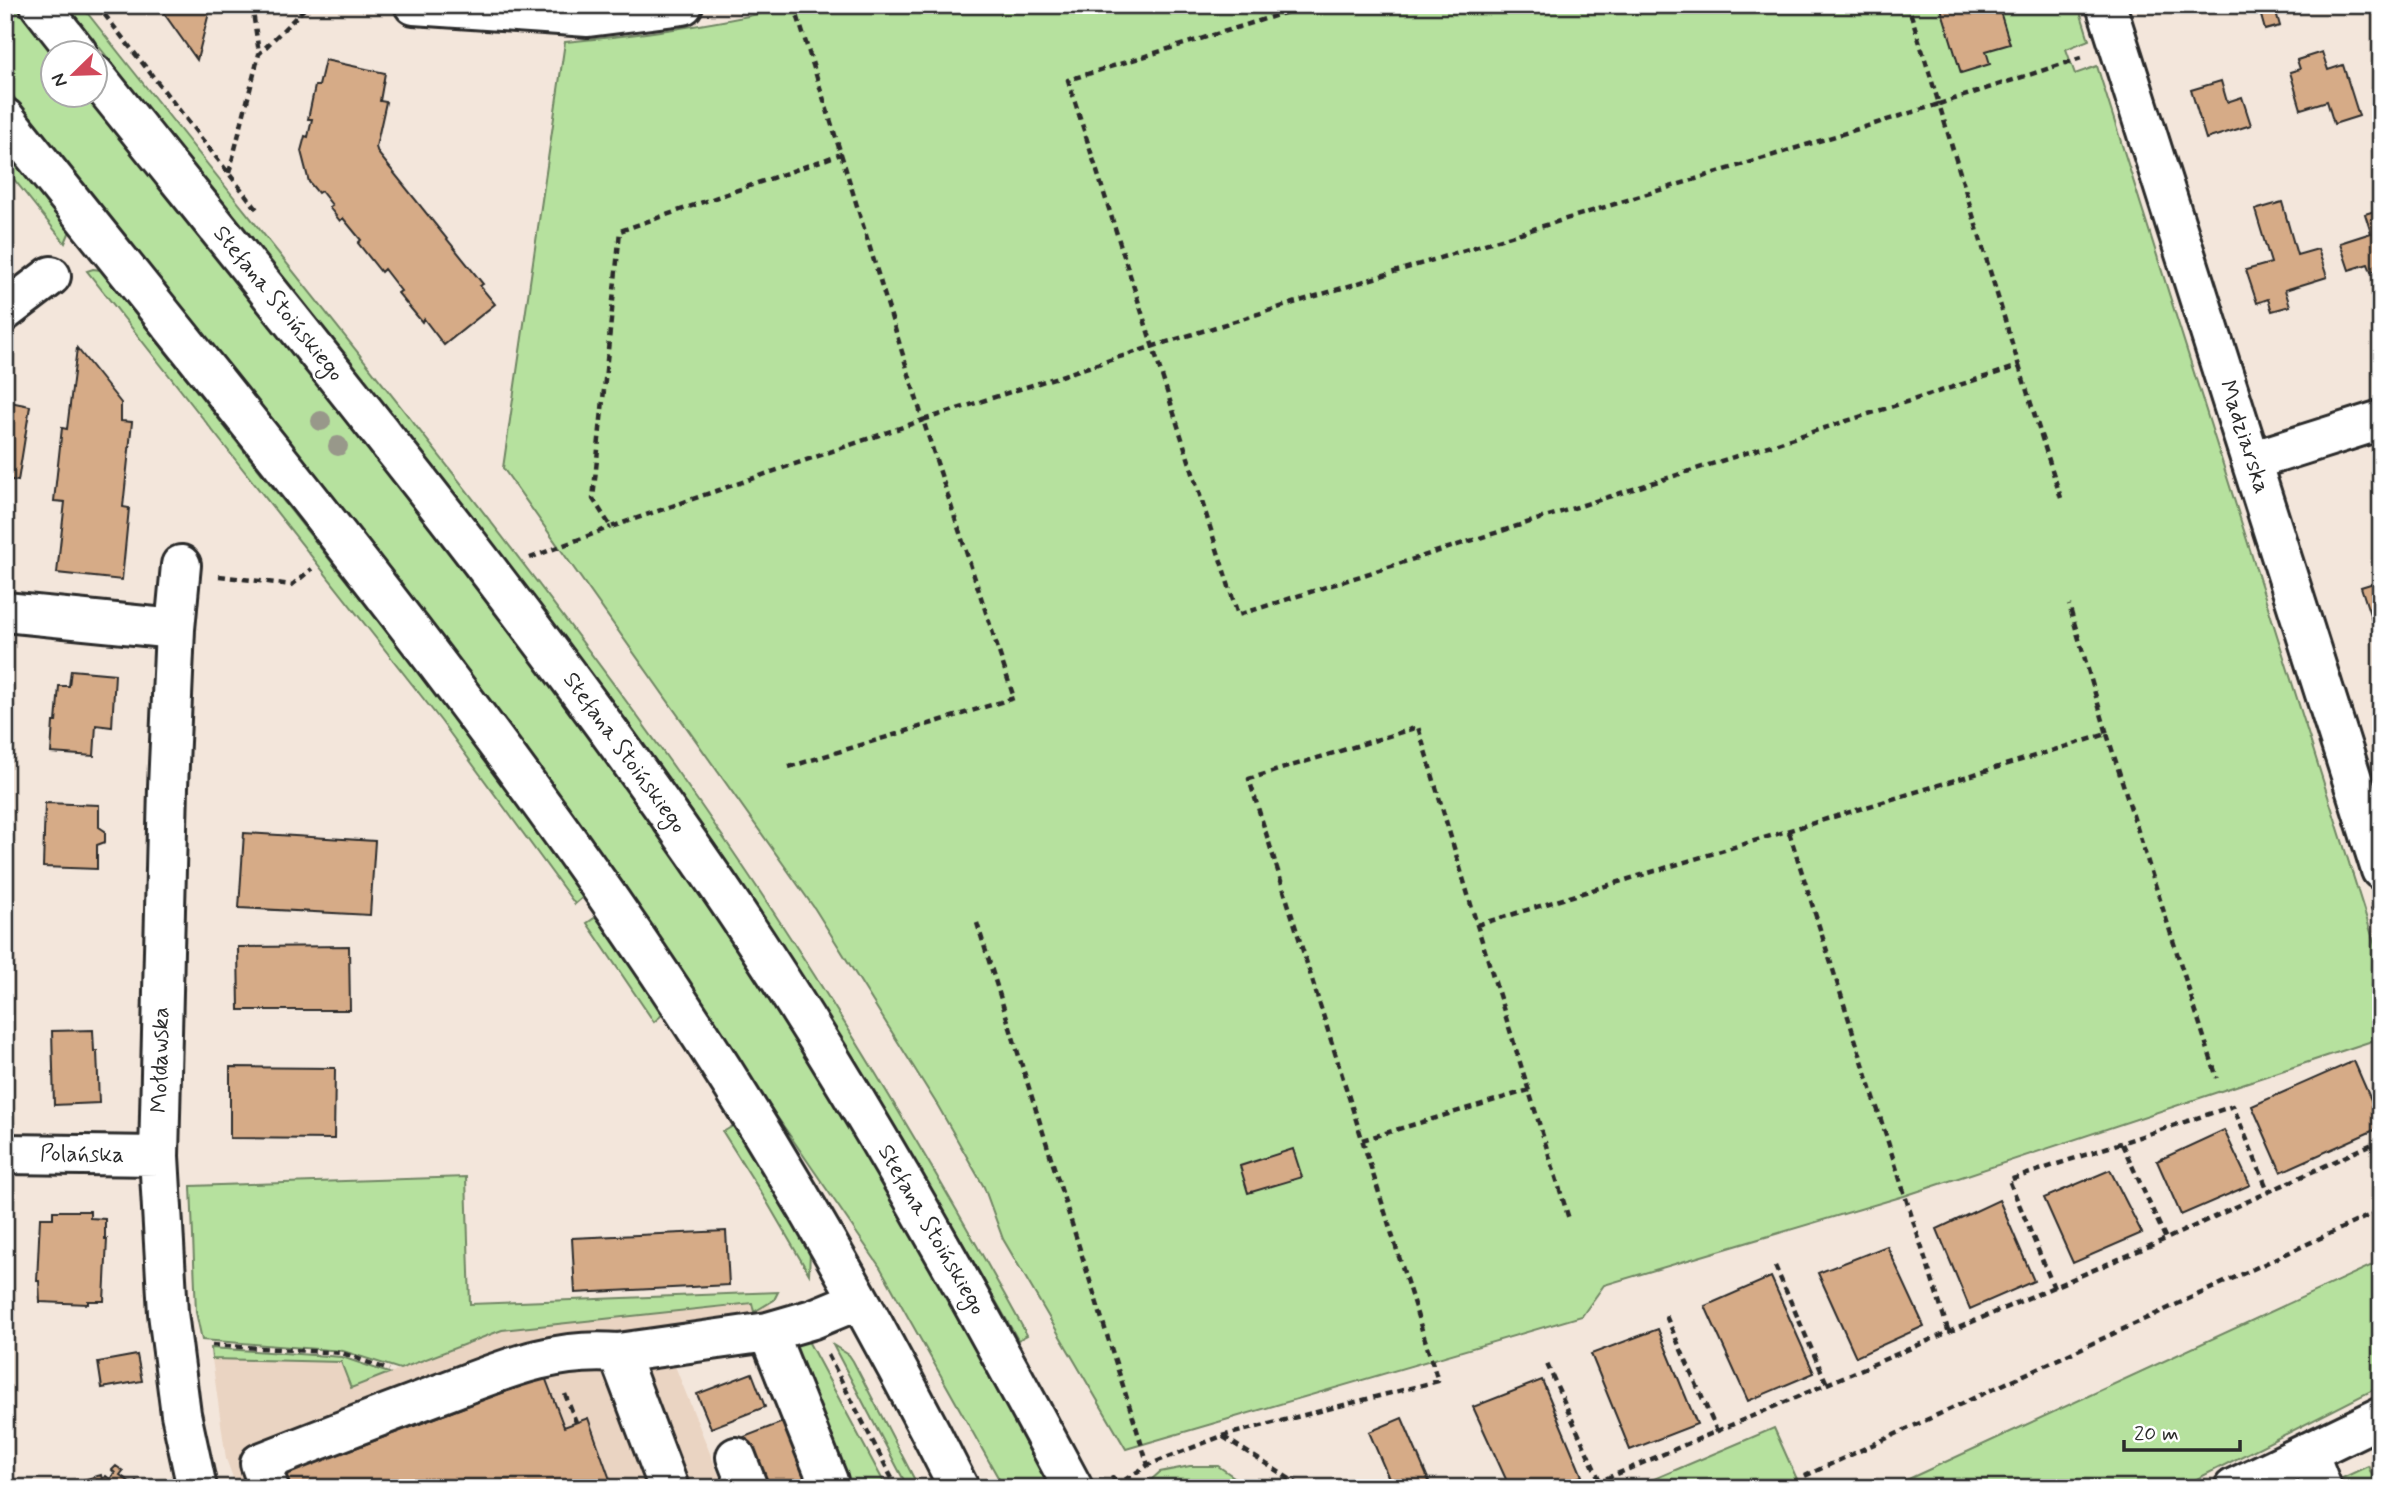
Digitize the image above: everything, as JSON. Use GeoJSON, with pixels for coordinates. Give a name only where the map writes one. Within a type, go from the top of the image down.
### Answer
{"type":"FeatureCollection","features":[{"type":"Feature","properties":{"kind":"street"},"geometry":{"type":"LineString","coordinates":[[40,5],[66,38]]}},
{"type":"Feature","properties":{"kind":"street"},"geometry":{"type":"LineString","coordinates":[[414,5],[588,17],[683,5]]}},
{"type":"Feature","properties":{"kind":"street","name":"Madziarska"},"geometry":{"type":"LineString","coordinates":[[2106,5],[2381,870]]}},
{"type":"Feature","properties":{"kind":"street","name":"Stefana Stoińskiego"},"geometry":{"type":"LineString","coordinates":[[108,92],[454,526],[630,759],[712,876],[765,956],[898,1171],[1073,1488]]}},
{"type":"Feature","properties":{"kind":"street"},"geometry":{"type":"LineString","coordinates":[[5,118],[385,597],[574,849],[650,960],[738,1097],[859,1300],[959,1488]]}},
{"type":"Feature","properties":{"kind":"street"},"geometry":{"type":"LineString","coordinates":[[5,311],[51,276]]}},
{"type":"Feature","properties":{"kind":"street"},"geometry":{"type":"LineString","coordinates":[[2251,461],[2381,420]]}},
{"type":"Feature","properties":{"kind":"street","name":"Mołdawska"},"geometry":{"type":"LineString","coordinates":[[181,568],[175,629],[168,787],[159,1156],[168,1313],[181,1414],[197,1488]]}},
{"type":"Feature","properties":{"kind":"street"},"geometry":{"type":"LineString","coordinates":[[5,612],[175,629]]}},
{"type":"Feature","properties":{"kind":"street","name":"Polańska"},"geometry":{"type":"LineString","coordinates":[[5,1154],[159,1156]]}},
{"type":"Feature","properties":{"kind":"street"},"geometry":{"type":"LineString","coordinates":[[269,1488],[260,1463],[536,1358],[589,1350],[618,1353],[768,1332],[813,1319],[859,1300]]}},
{"type":"Feature","properties":{"kind":"street"},"geometry":{"type":"LineString","coordinates":[[768,1332],[828,1481]]}},
{"type":"Feature","properties":{"kind":"street"},"geometry":{"type":"LineString","coordinates":[[618,1353],[669,1488]]}},
{"type":"Feature","properties":{"kind":"street"},"geometry":{"type":"LineString","coordinates":[[2234,1488],[2381,1417]]}},
{"type":"Feature","properties":{"kind":"street"},"geometry":{"type":"LineString","coordinates":[[2308,1452],[2322,1488]]}},
{"type":"Feature","properties":{"kind":"path"},"geometry":{"type":"LineString","coordinates":[[229,174],[259,54],[252,5]]}},
{"type":"Feature","properties":{"kind":"path"},"geometry":{"type":"LineString","coordinates":[[259,54],[308,5]]}},
{"type":"Feature","properties":{"kind":"path"},"geometry":{"type":"LineString","coordinates":[[789,767],[1014,698],[923,420],[794,5]]}},
{"type":"Feature","properties":{"kind":"path"},"geometry":{"type":"LineString","coordinates":[[1310,5],[1068,80],[1238,615],[2019,366]]}},
{"type":"Feature","properties":{"kind":"path"},"geometry":{"type":"LineString","coordinates":[[1908,5],[2061,498]]}},
{"type":"Feature","properties":{"kind":"path"},"geometry":{"type":"LineString","coordinates":[[530,558],[611,527],[923,420],[2070,62]]}},
{"type":"Feature","properties":{"kind":"path"},"geometry":{"type":"LineString","coordinates":[[611,527],[593,499],[620,231],[841,154]]}},
{"type":"Feature","properties":{"kind":"path"},"geometry":{"type":"LineString","coordinates":[[305,560],[320,580]]}},
{"type":"Feature","properties":{"kind":"path"},"geometry":{"type":"LineString","coordinates":[[181,568],[292,585],[312,569]]}},
{"type":"Feature","properties":{"kind":"path"},"geometry":{"type":"LineString","coordinates":[[2069,605],[2107,734],[2217,1078]]}},
{"type":"Feature","properties":{"kind":"path"},"geometry":{"type":"LineString","coordinates":[[1113,1488],[1148,1465],[1222,1436],[1438,1381],[1249,779],[1418,727],[1569,1219]]}},
{"type":"Feature","properties":{"kind":"path"},"geometry":{"type":"LineString","coordinates":[[1477,926],[2107,734]]}},
{"type":"Feature","properties":{"kind":"path"},"geometry":{"type":"LineString","coordinates":[[1789,832],[1949,1333]]}},
{"type":"Feature","properties":{"kind":"path"},"geometry":{"type":"LineString","coordinates":[[977,923],[1148,1465]]}},
{"type":"Feature","properties":{"kind":"path"},"geometry":{"type":"LineString","coordinates":[[1362,1140],[1529,1090]]}},
{"type":"Feature","properties":{"kind":"path"},"geometry":{"type":"LineString","coordinates":[[2054,1288],[2009,1180],[2233,1106],[2269,1193]]}},
{"type":"Feature","properties":{"kind":"path"},"geometry":{"type":"LineString","coordinates":[[1584,1488],[2054,1288],[2269,1193],[2381,1140]]}},
{"type":"Feature","properties":{"kind":"path"},"geometry":{"type":"LineString","coordinates":[[2122,1144],[2166,1239]]}},
{"type":"Feature","properties":{"kind":"path"},"geometry":{"type":"LineString","coordinates":[[1805,1476],[2381,1210]]}},
{"type":"Feature","properties":{"kind":"path"},"geometry":{"type":"LineString","coordinates":[[1774,1266],[1826,1384]]}},
{"type":"Feature","properties":{"kind":"path"},"geometry":{"type":"LineString","coordinates":[[1666,1316],[1717,1431]]}},
{"type":"Feature","properties":{"kind":"path"},"geometry":{"type":"LineString","coordinates":[[813,1319],[825,1348],[897,1488]]}},
{"type":"Feature","properties":{"kind":"path"},"geometry":{"type":"LineString","coordinates":[[210,1345],[342,1353],[394,1371],[408,1406]]}},
{"type":"Feature","properties":{"kind":"path"},"geometry":{"type":"LineString","coordinates":[[1548,1364],[1600,1481]]}},
{"type":"Feature","properties":{"kind":"path"},"geometry":{"type":"LineString","coordinates":[[1222,1436],[1304,1488]]}},
{"type":"Feature","properties":{"kind":"shaded area"},"geometry":{"type":"Polygon","coordinates":[[[753,1303],[754,1312],[770,1304],[787,1350],[675,1366],[724,1488],[237,1488],[226,1459],[212,1359],[341,1362],[351,1388],[502,1330],[753,1303]]]}},
{"type":"Feature","properties":{"kind":"shaded area"},"geometry":{"type":"Polygon","coordinates":[[[2381,1460],[2381,1488],[2378,1488],[2368,1466],[2381,1460]]]}},
{"type":"Feature","properties":{"kind":"green space"},"geometry":{"type":"Polygon","coordinates":[[[5,5],[15,5],[42,38],[38,38],[38,108],[96,108],[402,492],[631,796],[751,971],[842,1116],[928,1263],[1051,1488],[1004,1488],[880,1267],[592,840],[402,584],[5,86],[5,5]]]}},
{"type":"Feature","properties":{"kind":"green space"},"geometry":{"type":"Polygon","coordinates":[[[66,5],[81,5],[107,38],[92,38],[66,5]]]}},
{"type":"Feature","properties":{"kind":"green space"},"geometry":{"type":"Polygon","coordinates":[[[798,5],[2078,5],[2089,40],[2066,49],[2075,74],[2097,66],[2381,964],[2381,1038],[1904,1196],[1604,1285],[1582,1316],[1126,1449],[1003,1239],[984,1187],[938,1106],[815,909],[503,468],[565,42],[682,28],[798,5]]]}},
{"type":"Feature","properties":{"kind":"green space"},"geometry":{"type":"Polygon","coordinates":[[[108,39],[458,479],[676,770],[770,907],[860,1047],[1027,1335],[1018,1340],[824,1011],[741,883],[654,758],[469,514],[108,58],[108,39]]]}},
{"type":"Feature","properties":{"kind":"green space"},"geometry":{"type":"Polygon","coordinates":[[[5,149],[70,231],[65,243],[5,168],[5,149]]]}},
{"type":"Feature","properties":{"kind":"green space"},"geometry":{"type":"Polygon","coordinates":[[[101,270],[408,659],[583,897],[575,904],[441,721],[87,271],[101,270]]]}},
{"type":"Feature","properties":{"kind":"green space"},"geometry":{"type":"Polygon","coordinates":[[[596,917],[663,1014],[654,1022],[587,923],[596,917]]]}},
{"type":"Feature","properties":{"kind":"green space"},"geometry":{"type":"Polygon","coordinates":[[[733,1126],[810,1252],[809,1274],[723,1132],[733,1126]]]}},
{"type":"Feature","properties":{"kind":"green space"},"geometry":{"type":"Polygon","coordinates":[[[466,1177],[470,1304],[778,1292],[774,1300],[754,1312],[752,1303],[502,1330],[400,1369],[343,1351],[202,1340],[196,1312],[191,1186],[466,1177]]]}},
{"type":"Feature","properties":{"kind":"green space"},"geometry":{"type":"Polygon","coordinates":[[[2381,1261],[2381,1386],[2179,1488],[1889,1488],[2381,1261]]]}},
{"type":"Feature","properties":{"kind":"green space"},"geometry":{"type":"Polygon","coordinates":[[[808,1341],[887,1488],[845,1488],[791,1345],[808,1341]]]}},
{"type":"Feature","properties":{"kind":"green space"},"geometry":{"type":"Polygon","coordinates":[[[833,1345],[849,1355],[853,1361],[919,1488],[908,1488],[833,1345]]]}},
{"type":"Feature","properties":{"kind":"green space"},"geometry":{"type":"Polygon","coordinates":[[[211,1348],[342,1357],[389,1373],[351,1388],[341,1362],[212,1359],[211,1348]]]}},
{"type":"Feature","properties":{"kind":"green space"},"geometry":{"type":"Polygon","coordinates":[[[1774,1428],[1801,1488],[1633,1488],[1774,1428]]]}},
{"type":"Feature","properties":{"kind":"green space"},"geometry":{"type":"Polygon","coordinates":[[[1190,1466],[1218,1466],[1250,1488],[1142,1488],[1160,1472],[1190,1466]]]}},
{"type":"Feature","properties":{"kind":"green space"},"geometry":{"type":"Polygon","coordinates":[[[2368,1466],[2378,1488],[2321,1488],[2368,1466]]]}},
{"type":"Feature","properties":{"kind":"building"},"geometry":{"type":"Polygon","coordinates":[[[158,5],[211,5],[197,60],[158,5]]]}},
{"type":"Feature","properties":{"kind":"building"},"geometry":{"type":"Polygon","coordinates":[[[1940,5],[1998,5],[2010,44],[1986,51],[1990,64],[1961,73],[1940,5]]]}},
{"type":"Feature","properties":{"kind":"building"},"geometry":{"type":"Polygon","coordinates":[[[2258,5],[2274,5],[2280,26],[2265,30],[2258,5]]]}},
{"type":"Feature","properties":{"kind":"building"},"geometry":{"type":"Polygon","coordinates":[[[2322,52],[2328,70],[2343,65],[2359,116],[2334,124],[2327,101],[2301,109],[2290,72],[2300,69],[2297,60],[2322,52]]]}},
{"type":"Feature","properties":{"kind":"building"},"geometry":{"type":"Polygon","coordinates":[[[325,60],[385,73],[380,101],[386,102],[376,147],[378,153],[483,284],[480,286],[495,304],[444,345],[424,319],[422,322],[398,293],[401,291],[384,269],[381,272],[358,243],[361,240],[343,218],[340,221],[321,191],[318,193],[309,182],[301,151],[305,136],[308,137],[312,119],[308,119],[315,86],[319,86],[325,60]]]}},
{"type":"Feature","properties":{"kind":"building"},"geometry":{"type":"Polygon","coordinates":[[[2221,81],[2227,102],[2242,97],[2251,125],[2206,139],[2191,90],[2221,81]]]}},
{"type":"Feature","properties":{"kind":"building"},"geometry":{"type":"Polygon","coordinates":[[[2282,202],[2297,255],[2318,249],[2327,277],[2285,290],[2290,306],[2272,311],[2268,299],[2257,303],[2246,270],[2271,263],[2255,210],[2282,202]]]}},
{"type":"Feature","properties":{"kind":"building"},"geometry":{"type":"Polygon","coordinates":[[[2381,209],[2381,269],[2371,272],[2368,264],[2349,270],[2340,243],[2371,233],[2365,214],[2381,209]]]}},
{"type":"Feature","properties":{"kind":"building"},"geometry":{"type":"Polygon","coordinates":[[[5,260],[11,266],[10,276],[5,280],[5,260]]]}},
{"type":"Feature","properties":{"kind":"building"},"geometry":{"type":"Polygon","coordinates":[[[77,348],[121,403],[121,421],[132,422],[123,507],[129,508],[122,580],[57,573],[65,502],[54,501],[62,428],[67,429],[77,348]]]}},
{"type":"Feature","properties":{"kind":"building"},"geometry":{"type":"Polygon","coordinates":[[[5,401],[30,406],[18,481],[5,479],[5,401]]]}},
{"type":"Feature","properties":{"kind":"building"},"geometry":{"type":"Polygon","coordinates":[[[2380,581],[2381,621],[2373,624],[2361,587],[2380,581]]]}},
{"type":"Feature","properties":{"kind":"building"},"geometry":{"type":"Polygon","coordinates":[[[71,670],[115,674],[112,727],[96,725],[94,756],[51,753],[59,686],[69,686],[71,670]]]}},
{"type":"Feature","properties":{"kind":"building"},"geometry":{"type":"Polygon","coordinates":[[[45,803],[99,805],[99,827],[105,831],[105,842],[97,845],[97,869],[43,867],[45,803]]]}},
{"type":"Feature","properties":{"kind":"building"},"geometry":{"type":"Polygon","coordinates":[[[244,833],[375,841],[370,915],[239,908],[244,833]]]}},
{"type":"Feature","properties":{"kind":"building"},"geometry":{"type":"Polygon","coordinates":[[[349,946],[350,1010],[239,1010],[238,947],[349,946]]]}},
{"type":"Feature","properties":{"kind":"building"},"geometry":{"type":"Polygon","coordinates":[[[93,1030],[94,1051],[97,1051],[99,1103],[54,1105],[52,1031],[93,1030]]]}},
{"type":"Feature","properties":{"kind":"building"},"geometry":{"type":"Polygon","coordinates":[[[2354,1061],[2381,1127],[2281,1172],[2252,1106],[2354,1061]]]}},
{"type":"Feature","properties":{"kind":"building"},"geometry":{"type":"Polygon","coordinates":[[[230,1067],[335,1068],[334,1139],[230,1138],[230,1067]]]}},
{"type":"Feature","properties":{"kind":"building"},"geometry":{"type":"Polygon","coordinates":[[[2224,1130],[2250,1185],[2181,1215],[2157,1161],[2224,1130]]]}},
{"type":"Feature","properties":{"kind":"building"},"geometry":{"type":"Polygon","coordinates":[[[1293,1149],[1302,1177],[1248,1193],[1240,1166],[1293,1149]]]}},
{"type":"Feature","properties":{"kind":"building"},"geometry":{"type":"Polygon","coordinates":[[[2110,1170],[2142,1233],[2073,1263],[2044,1198],[2110,1170]]]}},
{"type":"Feature","properties":{"kind":"building"},"geometry":{"type":"Polygon","coordinates":[[[1999,1200],[2034,1281],[1970,1309],[1937,1229],[1999,1200]]]}},
{"type":"Feature","properties":{"kind":"building"},"geometry":{"type":"Polygon","coordinates":[[[53,1211],[90,1211],[90,1218],[105,1219],[107,1239],[104,1301],[88,1301],[88,1304],[40,1302],[37,1281],[40,1218],[53,1218],[53,1211]]]}},
{"type":"Feature","properties":{"kind":"building"},"geometry":{"type":"Polygon","coordinates":[[[726,1231],[729,1285],[575,1293],[572,1238],[726,1231]]]}},
{"type":"Feature","properties":{"kind":"building"},"geometry":{"type":"Polygon","coordinates":[[[1887,1246],[1924,1326],[1856,1357],[1818,1273],[1887,1246]]]}},
{"type":"Feature","properties":{"kind":"building"},"geometry":{"type":"Polygon","coordinates":[[[1771,1277],[1814,1373],[1748,1401],[1705,1306],[1771,1277]]]}},
{"type":"Feature","properties":{"kind":"building"},"geometry":{"type":"Polygon","coordinates":[[[1658,1329],[1697,1424],[1630,1450],[1591,1354],[1658,1329]]]}},
{"type":"Feature","properties":{"kind":"building"},"geometry":{"type":"Polygon","coordinates":[[[137,1355],[142,1381],[102,1388],[98,1362],[137,1355]]]}},
{"type":"Feature","properties":{"kind":"building"},"geometry":{"type":"Polygon","coordinates":[[[752,1373],[765,1407],[711,1428],[697,1394],[752,1373]]]}},
{"type":"Feature","properties":{"kind":"building"},"geometry":{"type":"Polygon","coordinates":[[[545,1377],[564,1427],[588,1418],[613,1488],[284,1488],[280,1476],[545,1377]]]}},
{"type":"Feature","properties":{"kind":"building"},"geometry":{"type":"Polygon","coordinates":[[[1542,1380],[1582,1476],[1552,1488],[1510,1488],[1473,1407],[1542,1380]]]}},
{"type":"Feature","properties":{"kind":"building"},"geometry":{"type":"Polygon","coordinates":[[[1402,1418],[1432,1488],[1393,1488],[1369,1432],[1402,1418]]]}},
{"type":"Feature","properties":{"kind":"building"},"geometry":{"type":"Polygon","coordinates":[[[783,1422],[810,1488],[764,1488],[744,1437],[783,1422]]]}},
{"type":"Feature","properties":{"kind":"building"},"geometry":{"type":"Polygon","coordinates":[[[116,1466],[123,1471],[120,1475],[134,1485],[136,1481],[144,1486],[143,1488],[104,1488],[102,1479],[106,1476],[110,1479],[116,1466]]]}},
{"type":"Feature","properties":{"kind":"building"},"geometry":{"type":"Polygon","coordinates":[[[101,1475],[104,1488],[73,1488],[72,1483],[101,1475]]]}}]}
